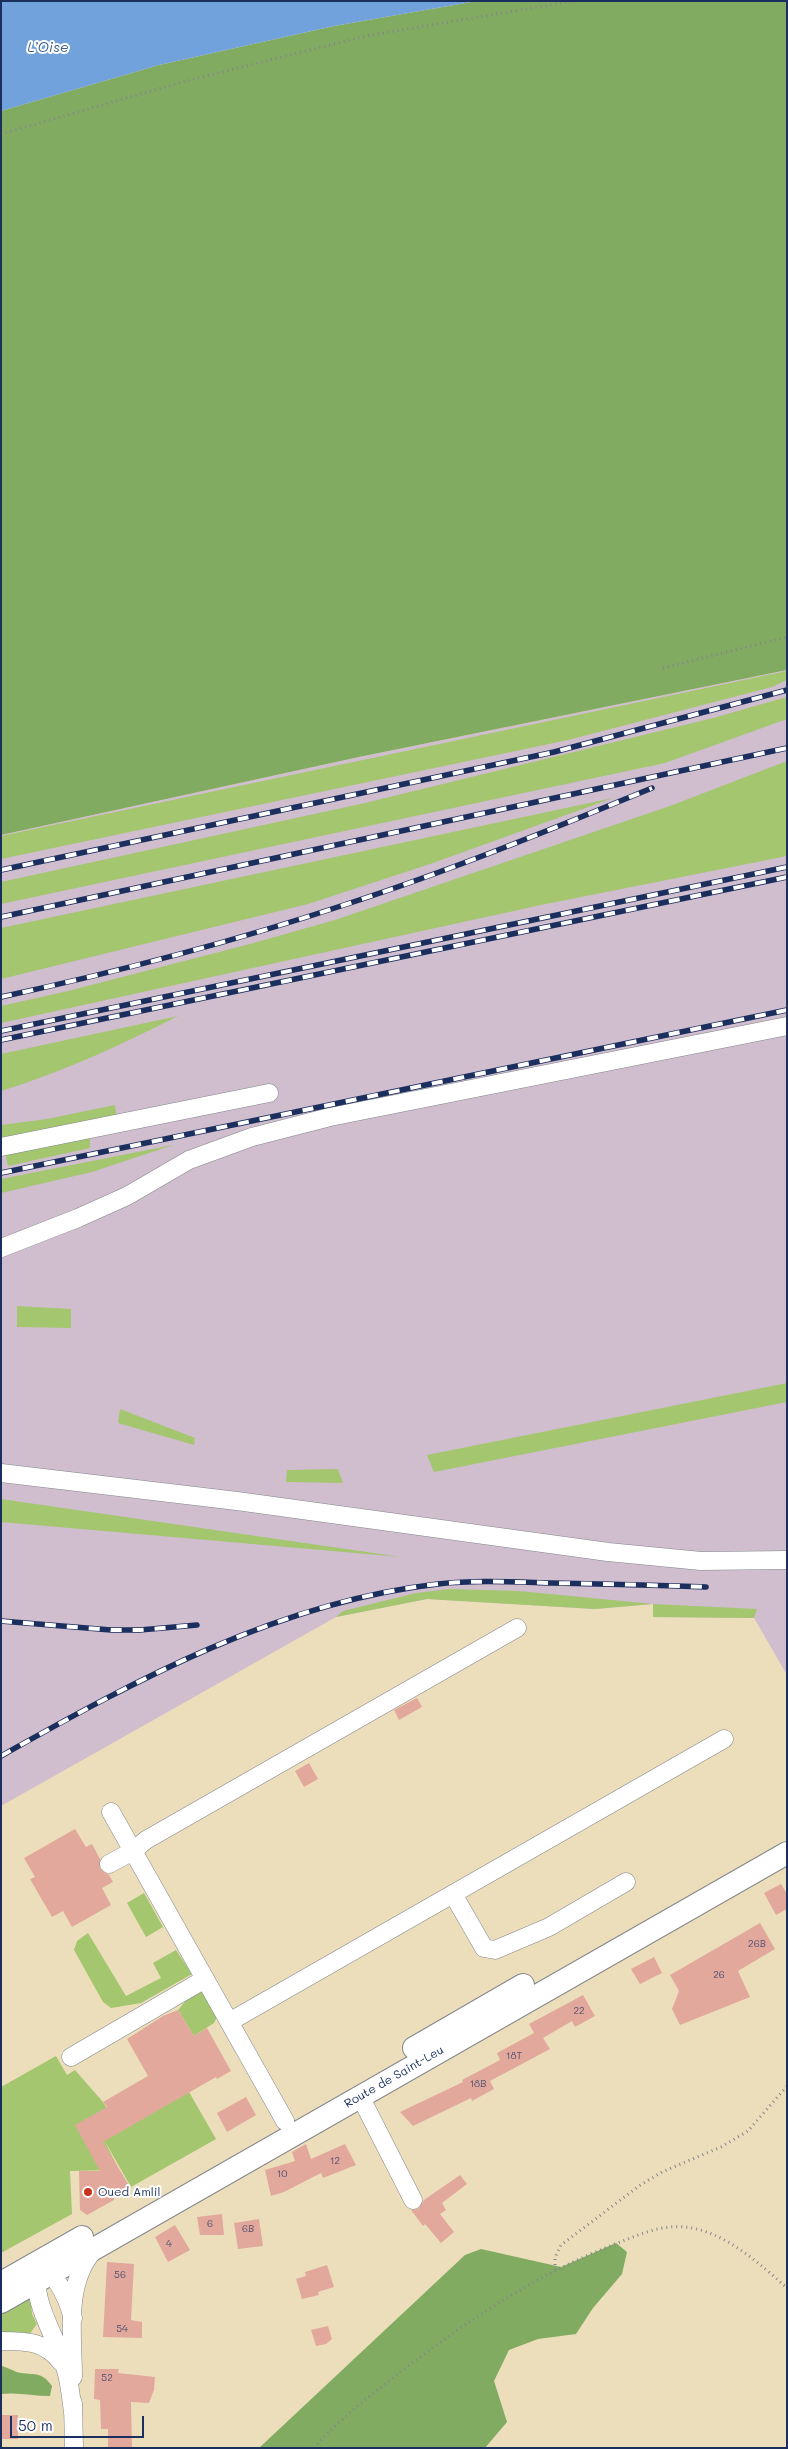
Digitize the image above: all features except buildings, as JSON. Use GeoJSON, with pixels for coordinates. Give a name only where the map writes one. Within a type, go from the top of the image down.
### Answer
{"type":"FeatureCollection","features":[{"type":"Feature","properties":{"kind":"main road","name":"Route de Saint-Leu"},"geometry":{"type":"LineString","coordinates":[[1,2302],[41,2273],[285,2121],[787,1835]]}},
{"type":"Feature","properties":{"kind":"main road","name":"Route de Saint-Leu"},"geometry":{"type":"LineString","coordinates":[[1,2283],[41,2273],[97,2246],[787,1852]]}},
{"type":"Feature","properties":{"kind":"street"},"geometry":{"type":"LineString","coordinates":[[1,1248],[78,1218],[127,1196],[189,1160],[252,1137],[330,1117],[787,1026]]}},
{"type":"Feature","properties":{"kind":"street"},"geometry":{"type":"LineString","coordinates":[[1,1147],[268,1093]]}},
{"type":"Feature","properties":{"kind":"street"},"geometry":{"type":"LineString","coordinates":[[1,1473],[237,1501],[608,1552],[701,1561],[787,1560]]}},
{"type":"Feature","properties":{"kind":"street"},"geometry":{"type":"LineString","coordinates":[[109,1864],[133,1851],[146,1840],[517,1628]]}},
{"type":"Feature","properties":{"kind":"street"},"geometry":{"type":"LineString","coordinates":[[229,2022],[724,1739]]}},
{"type":"Feature","properties":{"kind":"street"},"geometry":{"type":"LineString","coordinates":[[111,1812],[285,2121]]}},
{"type":"Feature","properties":{"kind":"street"},"geometry":{"type":"LineString","coordinates":[[453,1894],[484,1948],[495,1950],[549,1928],[626,1882]]}},
{"type":"Feature","properties":{"kind":"street"},"geometry":{"type":"LineString","coordinates":[[71,2057],[205,1979]]}},
{"type":"Feature","properties":{"kind":"street"},"geometry":{"type":"LineString","coordinates":[[360,2096],[413,2200]]}},
{"type":"Feature","properties":{"kind":"street"},"geometry":{"type":"LineString","coordinates":[[74,2448],[74,2293],[78,2276],[86,2259],[97,2246]]}},
{"type":"Feature","properties":{"kind":"street"},"geometry":{"type":"LineString","coordinates":[[41,2273],[63,2292],[73,2318]]}},
{"type":"Feature","properties":{"kind":"street"},"geometry":{"type":"LineString","coordinates":[[41,2273],[41,2312],[65,2366],[73,2413]]}},
{"type":"Feature","properties":{"kind":"street"},"geometry":{"type":"LineString","coordinates":[[1,2341],[26,2341],[40,2345],[52,2353],[65,2366]]}},
{"type":"Feature","properties":{"kind":"path"},"geometry":{"type":"LineString","coordinates":[[1,134],[186,80],[366,36],[572,1]]}},
{"type":"Feature","properties":{"kind":"path"},"geometry":{"type":"LineString","coordinates":[[663,668],[787,637]]}},
{"type":"Feature","properties":{"kind":"path"},"geometry":{"type":"LineString","coordinates":[[555,2270],[555,2257],[561,2246],[647,2181],[683,2162],[720,2147],[748,2131],[787,2086]]}},
{"type":"Feature","properties":{"kind":"path"},"geometry":{"type":"LineString","coordinates":[[314,2448],[346,2415],[413,2363],[500,2302],[555,2270],[591,2253],[659,2228],[686,2227],[700,2230],[728,2243],[787,2288]]}},
{"type":"Feature","properties":{"kind":"shaded area"},"geometry":{"type":"Polygon","coordinates":[[[787,670],[787,1675],[754,1618],[653,1617],[653,1604],[595,1609],[427,1599],[336,1617],[1,1806],[1,835],[359,757],[787,670]]]}},
{"type":"Feature","properties":{"kind":"green space"},"geometry":{"type":"Polygon","coordinates":[[[477,1],[787,1],[787,670],[359,757],[1,835],[1,111],[159,65],[334,26],[477,1]]]}},
{"type":"Feature","properties":{"kind":"green space"},"geometry":{"type":"Polygon","coordinates":[[[787,671],[787,680],[772,687],[568,740],[1,859],[1,836],[787,671]]]}},
{"type":"Feature","properties":{"kind":"green space"},"geometry":{"type":"Polygon","coordinates":[[[787,697],[787,719],[665,763],[1,904],[1,882],[365,803],[713,718],[787,697]]]}},
{"type":"Feature","properties":{"kind":"green space"},"geometry":{"type":"Polygon","coordinates":[[[787,761],[787,856],[541,905],[1,1023],[1,1006],[68,991],[335,920],[670,806],[787,761]]]}},
{"type":"Feature","properties":{"kind":"green space"},"geometry":{"type":"Polygon","coordinates":[[[613,798],[433,863],[308,904],[1,979],[1,928],[613,798]]]}},
{"type":"Feature","properties":{"kind":"green space"},"geometry":{"type":"Polygon","coordinates":[[[178,1016],[91,1057],[24,1084],[1,1091],[1,1054],[178,1016]]]}},
{"type":"Feature","properties":{"kind":"green space"},"geometry":{"type":"Polygon","coordinates":[[[115,1105],[117,1118],[1,1140],[1,1125],[47,1119],[115,1105]]]}},
{"type":"Feature","properties":{"kind":"green space"},"geometry":{"type":"Polygon","coordinates":[[[90,1134],[90,1148],[8,1166],[5,1153],[90,1134]]]}},
{"type":"Feature","properties":{"kind":"green space"},"geometry":{"type":"Polygon","coordinates":[[[173,1145],[92,1172],[1,1193],[1,1179],[173,1145]]]}},
{"type":"Feature","properties":{"kind":"green space"},"geometry":{"type":"Polygon","coordinates":[[[17,1306],[71,1309],[71,1328],[17,1327],[17,1306]]]}},
{"type":"Feature","properties":{"kind":"green space"},"geometry":{"type":"Polygon","coordinates":[[[787,1383],[787,1402],[434,1472],[427,1455],[787,1383]]]}},
{"type":"Feature","properties":{"kind":"green space"},"geometry":{"type":"Polygon","coordinates":[[[120,1409],[195,1438],[194,1445],[118,1423],[120,1409]]]}},
{"type":"Feature","properties":{"kind":"green space"},"geometry":{"type":"Polygon","coordinates":[[[338,1469],[343,1483],[286,1482],[287,1470],[338,1469]]]}},
{"type":"Feature","properties":{"kind":"green space"},"geometry":{"type":"Polygon","coordinates":[[[1,1499],[401,1557],[1,1522],[1,1499]]]}},
{"type":"Feature","properties":{"kind":"green space"},"geometry":{"type":"Polygon","coordinates":[[[449,1589],[519,1591],[653,1604],[595,1609],[427,1599],[336,1617],[343,1611],[416,1593],[449,1589]]]}},
{"type":"Feature","properties":{"kind":"green space"},"geometry":{"type":"Polygon","coordinates":[[[653,1604],[757,1609],[754,1618],[653,1617],[653,1604]]]}},
{"type":"Feature","properties":{"kind":"green space"},"geometry":{"type":"Polygon","coordinates":[[[144,1893],[163,1927],[146,1937],[127,1903],[144,1893]]]}},
{"type":"Feature","properties":{"kind":"green space"},"geometry":{"type":"Polygon","coordinates":[[[88,1933],[126,1996],[161,1978],[153,1963],[176,1950],[192,1974],[141,2003],[111,2008],[103,2002],[74,1950],[77,1941],[88,1933]]]}},
{"type":"Feature","properties":{"kind":"green space"},"geometry":{"type":"Polygon","coordinates":[[[202,1992],[217,2017],[214,2023],[194,2036],[178,2010],[188,1998],[202,1992]]]}},
{"type":"Feature","properties":{"kind":"green space"},"geometry":{"type":"Polygon","coordinates":[[[56,2056],[67,2075],[75,2070],[103,2102],[121,2131],[189,2092],[216,2139],[131,2187],[103,2138],[119,2170],[70,2171],[72,2214],[1,2253],[1,2087],[56,2056]]]}},
{"type":"Feature","properties":{"kind":"green space"},"geometry":{"type":"Polygon","coordinates":[[[616,2243],[627,2252],[622,2274],[593,2308],[576,2334],[538,2339],[509,2350],[494,2381],[507,2422],[485,2448],[259,2448],[465,2255],[481,2249],[561,2267],[616,2243]]]}},
{"type":"Feature","properties":{"kind":"green space"},"geometry":{"type":"Polygon","coordinates":[[[30,2294],[32,2314],[37,2324],[28,2336],[1,2336],[1,2308],[30,2294]]]}},
{"type":"Feature","properties":{"kind":"green space"},"geometry":{"type":"Polygon","coordinates":[[[1,2366],[18,2372],[42,2376],[52,2386],[50,2396],[1,2394],[1,2366]]]}},
{"type":"Feature","properties":{"kind":"water","name":"L’Oise"},"geometry":{"type":"Polygon","coordinates":[[[1,1],[477,1],[334,26],[159,65],[1,111],[1,1]]]}},
{"type":"Feature","properties":{"kind":"railway"},"geometry":{"type":"LineString","coordinates":[[1,870],[554,752],[787,690]]}},
{"type":"Feature","properties":{"kind":"railway"},"geometry":{"type":"LineString","coordinates":[[1,917],[787,748]]}},
{"type":"Feature","properties":{"kind":"railway"},"geometry":{"type":"LineString","coordinates":[[1,997],[174,956],[302,919],[461,864],[652,788]]}},
{"type":"Feature","properties":{"kind":"railway"},"geometry":{"type":"LineString","coordinates":[[1,1031],[787,867]]}},
{"type":"Feature","properties":{"kind":"railway"},"geometry":{"type":"LineString","coordinates":[[1,1040],[787,877]]}},
{"type":"Feature","properties":{"kind":"railway"},"geometry":{"type":"LineString","coordinates":[[1,1173],[787,1010]]}},
{"type":"Feature","properties":{"kind":"railway"},"geometry":{"type":"LineString","coordinates":[[1,1756],[105,1699],[211,1648],[266,1626],[322,1608],[379,1593],[438,1584],[480,1582],[706,1587]]}},
{"type":"Feature","properties":{"kind":"railway"},"geometry":{"type":"LineString","coordinates":[[1,1621],[111,1630],[140,1630],[197,1625]]}},
{"type":"Feature","properties":{"kind":"place","name":"Oued Amlil"},"geometry":{"type":"Point","coordinates":[88,2192]}}]}
